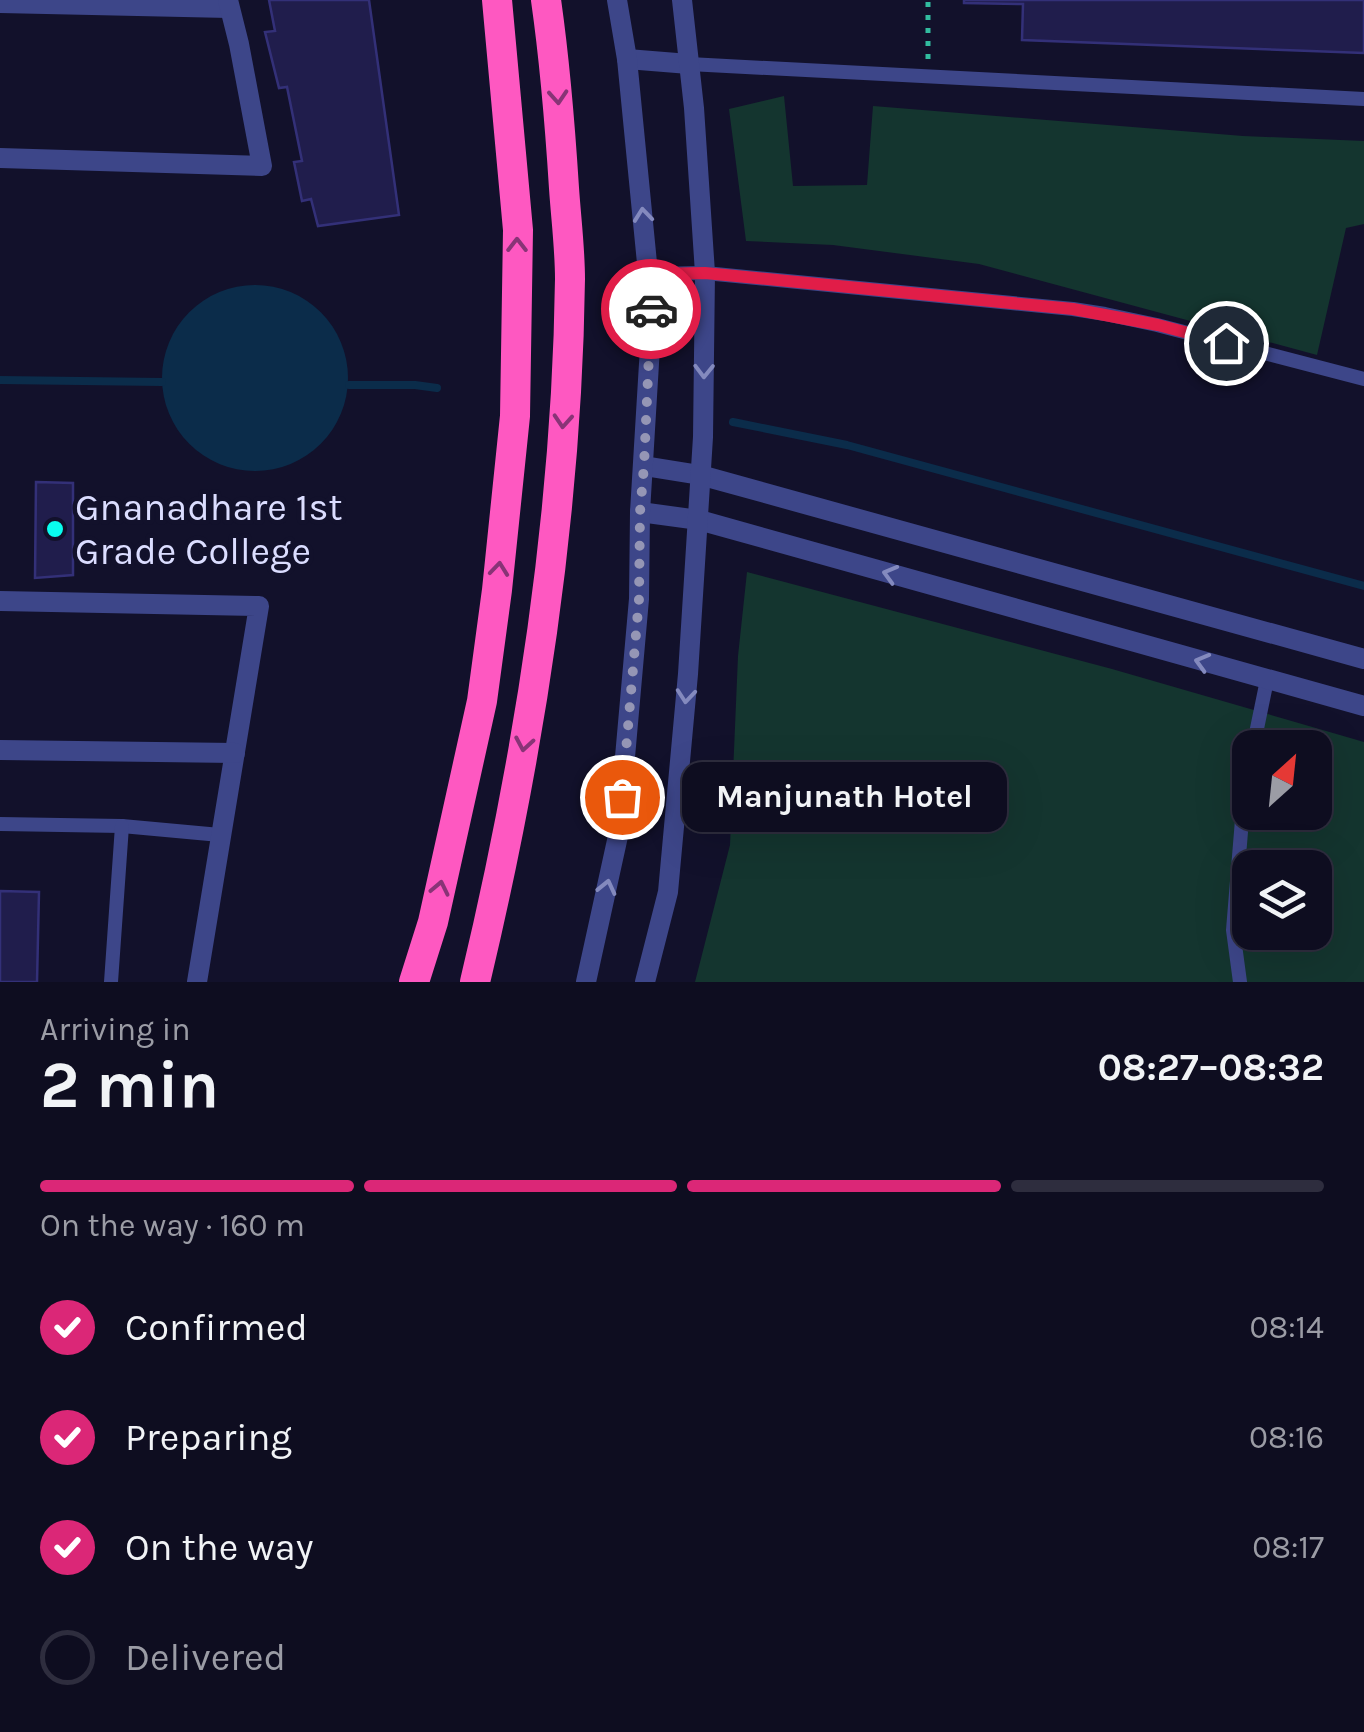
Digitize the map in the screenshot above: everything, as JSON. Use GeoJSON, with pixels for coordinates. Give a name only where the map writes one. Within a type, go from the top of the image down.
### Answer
{"type":"FeatureCollection","features":[{"type":"Feature","properties":{"kind":"highway"},"geometry":{"type":"LineString","coordinates":[[414,982],[433,922],[482,700],[515,416],[518,230],[496,0]]}},
{"type":"Feature","properties":{"kind":"highway"},"geometry":{"type":"LineString","coordinates":[[475,982],[502,868],[542,636],[564,422],[570,275],[556,72],[546,0]]}},
{"type":"Feature","properties":{"kind":"street"},"geometry":{"type":"LineString","coordinates":[[586,982],[618,836],[639,599],[652,314],[627,59],[617,0]]}},
{"type":"Feature","properties":{"kind":"street"},"geometry":{"type":"LineString","coordinates":[[645,982],[668,892],[700,520],[705,273],[682,0]]}},
{"type":"Feature","properties":{"kind":"street"},"geometry":{"type":"LineString","coordinates":[[0,3],[229,4],[262,166],[0,158]]}},
{"type":"Feature","properties":{"kind":"street"},"geometry":{"type":"LineString","coordinates":[[627,59],[689,64]]}},
{"type":"Feature","properties":{"kind":"street"},"geometry":{"type":"LineString","coordinates":[[644,466],[700,475],[1364,659]]}},
{"type":"Feature","properties":{"kind":"street"},"geometry":{"type":"LineString","coordinates":[[640,512],[700,520],[1364,706]]}},
{"type":"Feature","properties":{"kind":"street"},"geometry":{"type":"LineString","coordinates":[[0,601],[259,606],[197,982]]}},
{"type":"Feature","properties":{"kind":"street"},"geometry":{"type":"LineString","coordinates":[[0,750],[234,753]]}},
{"type":"Feature","properties":{"kind":"lane"},"geometry":{"type":"LineString","coordinates":[[689,64],[1364,99]]}},
{"type":"Feature","properties":{"kind":"lane"},"geometry":{"type":"LineString","coordinates":[[648,274],[705,273],[1104,314],[1364,379]]}},
{"type":"Feature","properties":{"kind":"lane"},"geometry":{"type":"LineString","coordinates":[[1257,730],[1267,680]]}},
{"type":"Feature","properties":{"kind":"lane"},"geometry":{"type":"LineString","coordinates":[[0,824],[122,826],[220,835]]}},
{"type":"Feature","properties":{"kind":"lane"},"geometry":{"type":"LineString","coordinates":[[111,982],[122,826]]}},
{"type":"Feature","properties":{"kind":"lane"},"geometry":{"type":"LineString","coordinates":[[1240,982],[1232,930],[1241,830]]}},
{"type":"Feature","properties":{"kind":"path"},"geometry":{"type":"LineString","coordinates":[[928,0],[928,77]]}},
{"type":"Feature","properties":{"kind":"green space"},"geometry":{"type":"Polygon","coordinates":[[[784,96],[793,186],[867,185],[873,106],[1243,136],[1364,141],[1364,224],[1346,228],[1317,355],[979,264],[833,245],[746,241],[729,109],[784,96]]]}},
{"type":"Feature","properties":{"kind":"green space"},"geometry":{"type":"Polygon","coordinates":[[[747,572],[1112,669],[1323,730],[1232,730],[1232,830],[1332,830],[1332,733],[1364,742],[1364,982],[695,982],[730,845],[738,656],[747,572]]]}},
{"type":"Feature","properties":{"kind":"water"},"geometry":{"type":"Polygon","coordinates":[[[255,285],[290,292],[320,313],[341,343],[348,378],[341,413],[320,443],[290,464],[255,471],[220,464],[190,443],[169,413],[162,378],[169,343],[190,313],[220,292],[255,285]]]}},
{"type":"Feature","properties":{"kind":"building"},"geometry":{"type":"Polygon","coordinates":[[[269,0],[369,0],[399,215],[318,226],[311,199],[302,201],[294,162],[302,161],[287,87],[279,88],[265,32],[275,31],[269,0]]]}},
{"type":"Feature","properties":{"kind":"building"},"geometry":{"type":"Polygon","coordinates":[[[964,0],[1364,0],[1364,53],[1022,40],[1023,4],[964,0]]]}},
{"type":"Feature","properties":{"kind":"building","name":"Gnanadhare 1st Grade College"},"geometry":{"type":"Polygon","coordinates":[[[36,482],[73,483],[73,575],[35,578],[36,482]]]}},
{"type":"Feature","properties":{"kind":"building"},"geometry":{"type":"Polygon","coordinates":[[[0,891],[39,892],[37,982],[0,982],[0,891]]]}},
{"type":"Feature","properties":{"kind":"waterway"},"geometry":{"type":"LineString","coordinates":[[0,380],[162,382]]}},
{"type":"Feature","properties":{"kind":"waterway"},"geometry":{"type":"LineString","coordinates":[[349,385],[437,388]]}},
{"type":"Feature","properties":{"kind":"waterway"},"geometry":{"type":"LineString","coordinates":[[733,422],[847,445],[1364,586]]}},
{"type":"Feature","properties":{"kind":"way so far"},"geometry":{"type":"LineString","coordinates":[[622,797],[639,599],[651,309]]}},
{"type":"Feature","properties":{"kind":"place","name":"Gnanadhare 1st Grade College"},"geometry":{"type":"Point","coordinates":[55,529]}},
{"type":"Feature","properties":{"kind":"place","name":"Manjunath Hotel"},"geometry":{"type":"Point","coordinates":[622,797]}},
{"type":"Feature","properties":{"kind":"route"},"geometry":{"type":"LineString","coordinates":[[651,309],[648,274],[705,273],[1073,309],[1226,343]]}}]}
